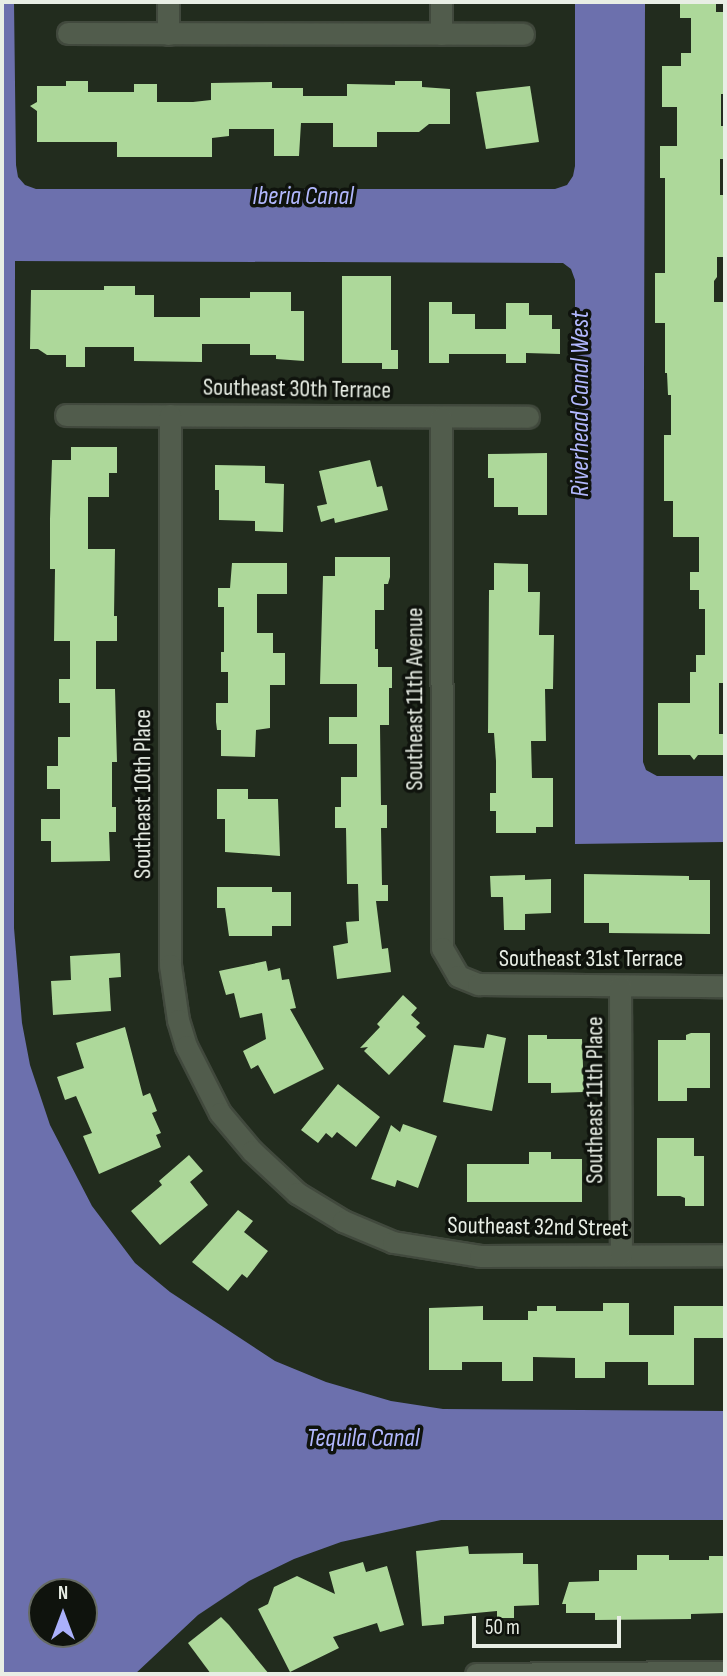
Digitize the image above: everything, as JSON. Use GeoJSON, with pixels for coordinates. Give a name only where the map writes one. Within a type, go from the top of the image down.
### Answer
{"type":"FeatureCollection","features":[{"type":"Feature","properties":{"kind":"street"},"geometry":{"type":"LineString","coordinates":[[168,2],[168,34]]}},
{"type":"Feature","properties":{"kind":"street"},"geometry":{"type":"LineString","coordinates":[[441,2],[441,34]]}},
{"type":"Feature","properties":{"kind":"street"},"geometry":{"type":"LineString","coordinates":[[68,33],[523,34]]}},
{"type":"Feature","properties":{"kind":"street","name":"Southeast 30th Terrace"},"geometry":{"type":"LineString","coordinates":[[65,415],[528,417]]}},
{"type":"Feature","properties":{"kind":"street","name":"Southeast 10th Place"},"geometry":{"type":"LineString","coordinates":[[170,415],[171,979],[178,1020],[196,1069],[220,1113],[252,1152]]}},
{"type":"Feature","properties":{"kind":"street","name":"Southeast 11th Avenue"},"geometry":{"type":"LineString","coordinates":[[441,418],[442,948],[458,976]]}},
{"type":"Feature","properties":{"kind":"street","name":"Southeast 31st Terrace"},"geometry":{"type":"LineString","coordinates":[[458,976],[478,984],[725,986]]}},
{"type":"Feature","properties":{"kind":"street","name":"Southeast 11th Place"},"geometry":{"type":"LineString","coordinates":[[620,986],[621,1255]]}},
{"type":"Feature","properties":{"kind":"street","name":"Southeast 32nd Street"},"geometry":{"type":"LineString","coordinates":[[252,1152],[297,1193],[343,1221],[393,1242],[480,1256],[725,1255]]}},
{"type":"Feature","properties":{"kind":"street"},"geometry":{"type":"LineString","coordinates":[[476,1674],[725,1672]]}},
{"type":"Feature","properties":{"kind":"water"},"geometry":{"type":"Polygon","coordinates":[[[2,2],[14,2],[18,177],[25,185],[36,189],[555,189],[567,185],[575,166],[575,2],[645,2],[643,762],[646,770],[657,776],[725,776],[725,842],[575,844],[575,280],[571,269],[563,263],[15,261],[14,928],[22,1023],[30,1065],[50,1125],[92,1206],[135,1263],[170,1292],[275,1361],[326,1382],[391,1401],[443,1409],[725,1411],[725,1520],[441,1520],[341,1542],[294,1559],[249,1581],[198,1615],[135,1674],[2,1674],[2,2]]]}},
{"type":"Feature","properties":{"kind":"building"},"geometry":{"type":"Polygon","coordinates":[[[680,2],[716,2],[716,12],[725,12],[725,72],[724,94],[721,94],[721,126],[725,126],[725,159],[720,159],[720,195],[725,195],[725,257],[717,257],[714,302],[725,302],[725,683],[719,683],[719,734],[725,734],[725,755],[698,755],[694,760],[690,755],[658,755],[658,703],[690,703],[690,672],[696,672],[696,655],[705,655],[705,609],[699,609],[699,590],[690,590],[690,572],[699,572],[699,537],[673,537],[673,501],[664,501],[664,435],[671,435],[671,395],[668,395],[665,373],[665,323],[655,323],[655,273],[665,273],[665,178],[660,178],[660,146],[677,146],[677,107],[662,107],[662,66],[681,66],[681,53],[691,53],[691,18],[680,18],[680,2]]]}},
{"type":"Feature","properties":{"kind":"building"},"geometry":{"type":"Polygon","coordinates":[[[66,81],[88,81],[88,92],[134,92],[134,84],[157,84],[157,102],[193,102],[211,100],[211,83],[272,82],[272,88],[303,88],[303,96],[347,96],[347,84],[395,85],[395,81],[422,81],[422,87],[450,89],[450,124],[429,124],[419,132],[377,132],[377,147],[333,147],[333,123],[301,123],[299,156],[274,156],[274,129],[229,129],[229,136],[212,138],[212,157],[117,157],[117,142],[37,142],[37,111],[30,106],[37,102],[37,86],[66,86],[66,81]]]}},
{"type":"Feature","properties":{"kind":"building"},"geometry":{"type":"Polygon","coordinates":[[[530,86],[539,142],[486,149],[476,92],[530,86]]]}},
{"type":"Feature","properties":{"kind":"building"},"geometry":{"type":"Polygon","coordinates":[[[342,276],[391,276],[391,350],[398,350],[398,369],[382,369],[382,363],[342,363],[342,276]]]}},
{"type":"Feature","properties":{"kind":"building"},"geometry":{"type":"Polygon","coordinates":[[[104,286],[135,286],[135,295],[154,295],[154,317],[200,317],[200,298],[250,298],[250,292],[291,292],[291,311],[304,311],[304,361],[276,359],[276,355],[250,355],[250,344],[202,344],[202,362],[134,361],[134,347],[85,347],[85,367],[66,367],[66,355],[47,355],[38,349],[30,349],[31,290],[104,290],[104,286]]]}},
{"type":"Feature","properties":{"kind":"building"},"geometry":{"type":"Polygon","coordinates":[[[429,302],[452,302],[452,314],[475,314],[475,329],[506,329],[506,303],[529,303],[529,315],[552,315],[552,329],[560,329],[560,354],[526,353],[526,363],[506,363],[506,354],[449,354],[449,363],[429,363],[429,302]]]}},
{"type":"Feature","properties":{"kind":"building"},"geometry":{"type":"Polygon","coordinates":[[[71,447],[117,447],[117,473],[109,473],[109,497],[88,497],[88,549],[115,549],[114,616],[117,616],[117,641],[96,641],[96,689],[115,689],[117,762],[112,762],[112,807],[116,807],[116,832],[109,832],[110,861],[51,862],[51,841],[41,841],[41,819],[60,819],[60,789],[47,789],[47,766],[58,766],[58,737],[70,737],[70,703],[59,703],[59,679],[70,679],[70,641],[54,641],[55,569],[50,569],[50,519],[52,460],[71,460],[71,447]]]}},
{"type":"Feature","properties":{"kind":"building"},"geometry":{"type":"Polygon","coordinates":[[[547,453],[547,515],[518,515],[518,507],[494,507],[494,478],[488,478],[488,454],[547,453]]]}},
{"type":"Feature","properties":{"kind":"building"},"geometry":{"type":"Polygon","coordinates":[[[370,460],[377,487],[382,486],[388,510],[335,523],[334,518],[321,522],[317,506],[327,504],[319,471],[370,460]]]}},
{"type":"Feature","properties":{"kind":"building"},"geometry":{"type":"Polygon","coordinates":[[[215,465],[265,466],[265,483],[284,484],[283,532],[255,531],[255,521],[219,520],[219,490],[215,490],[215,465]]]}},
{"type":"Feature","properties":{"kind":"building"},"geometry":{"type":"Polygon","coordinates":[[[335,557],[390,557],[390,577],[388,584],[384,584],[384,610],[375,610],[375,649],[378,649],[378,667],[392,667],[389,725],[380,725],[381,805],[387,805],[387,828],[381,828],[382,885],[388,885],[388,901],[376,901],[382,949],[388,948],[391,972],[337,979],[333,946],[348,943],[346,922],[359,921],[358,884],[347,884],[346,828],[335,828],[335,807],[341,807],[341,777],[357,777],[357,744],[329,744],[329,717],[357,717],[357,684],[320,684],[323,576],[335,576],[335,557]]]}},
{"type":"Feature","properties":{"kind":"building"},"geometry":{"type":"Polygon","coordinates":[[[232,563],[287,563],[287,594],[257,594],[257,633],[273,633],[273,653],[285,653],[285,685],[270,685],[270,728],[256,730],[255,757],[221,756],[221,730],[217,730],[216,722],[216,703],[228,703],[228,672],[221,672],[224,607],[218,607],[218,588],[230,588],[232,563]]]}},
{"type":"Feature","properties":{"kind":"building"},"geometry":{"type":"Polygon","coordinates":[[[494,563],[528,564],[528,592],[540,592],[539,635],[554,635],[553,689],[545,689],[546,741],[531,741],[532,778],[553,778],[553,827],[536,827],[536,833],[496,833],[496,811],[490,811],[490,793],[496,793],[494,733],[488,733],[489,590],[494,590],[494,563]]]}},
{"type":"Feature","properties":{"kind":"building"},"geometry":{"type":"Polygon","coordinates":[[[217,789],[248,789],[248,799],[278,799],[280,856],[225,852],[225,819],[217,819],[217,789]]]}},
{"type":"Feature","properties":{"kind":"building"},"geometry":{"type":"Polygon","coordinates":[[[584,874],[689,876],[689,880],[710,880],[710,934],[609,933],[609,923],[584,923],[584,874]]]}},
{"type":"Feature","properties":{"kind":"building"},"geometry":{"type":"Polygon","coordinates":[[[525,875],[525,880],[551,879],[551,913],[525,914],[525,930],[504,930],[503,897],[491,897],[490,876],[525,875]]]}},
{"type":"Feature","properties":{"kind":"building"},"geometry":{"type":"Polygon","coordinates":[[[217,887],[272,887],[272,892],[291,892],[291,926],[272,926],[272,936],[229,936],[225,908],[217,908],[217,887]]]}},
{"type":"Feature","properties":{"kind":"building"},"geometry":{"type":"Polygon","coordinates":[[[120,953],[121,977],[109,978],[111,1011],[53,1015],[51,981],[71,980],[70,956],[120,953]]]}},
{"type":"Feature","properties":{"kind":"building"},"geometry":{"type":"Polygon","coordinates":[[[266,961],[268,971],[280,968],[282,980],[289,979],[296,1008],[290,1009],[324,1069],[274,1094],[258,1065],[251,1069],[243,1051],[266,1039],[262,1013],[240,1018],[234,993],[226,995],[219,971],[266,961]]]}},
{"type":"Feature","properties":{"kind":"building"},"geometry":{"type":"Polygon","coordinates":[[[403,995],[417,1008],[411,1015],[420,1023],[416,1027],[426,1036],[389,1075],[364,1051],[368,1047],[360,1048],[380,1027],[377,1024],[403,995]]]}},
{"type":"Feature","properties":{"kind":"building"},"geometry":{"type":"Polygon","coordinates":[[[125,1027],[143,1096],[150,1093],[157,1111],[152,1113],[161,1133],[156,1135],[161,1147],[99,1174],[83,1136],[92,1133],[76,1096],[65,1100],[57,1077],[84,1068],[76,1043],[125,1027]]]}},
{"type":"Feature","properties":{"kind":"building"},"geometry":{"type":"Polygon","coordinates":[[[710,1033],[710,1088],[687,1088],[687,1101],[658,1101],[658,1040],[686,1040],[686,1035],[710,1033]]]}},
{"type":"Feature","properties":{"kind":"building"},"geometry":{"type":"Polygon","coordinates":[[[487,1034],[506,1038],[492,1111],[443,1102],[454,1045],[484,1048],[487,1034]]]}},
{"type":"Feature","properties":{"kind":"building"},"geometry":{"type":"Polygon","coordinates":[[[528,1035],[547,1035],[547,1039],[582,1039],[584,1092],[551,1093],[551,1083],[528,1083],[528,1035]]]}},
{"type":"Feature","properties":{"kind":"building"},"geometry":{"type":"Polygon","coordinates":[[[338,1084],[380,1117],[356,1147],[337,1132],[332,1138],[326,1133],[318,1143],[301,1130],[338,1084]]]}},
{"type":"Feature","properties":{"kind":"building"},"geometry":{"type":"Polygon","coordinates":[[[403,1124],[437,1136],[418,1188],[397,1180],[395,1187],[371,1179],[391,1125],[400,1132],[403,1124]]]}},
{"type":"Feature","properties":{"kind":"building"},"geometry":{"type":"Polygon","coordinates":[[[657,1138],[694,1138],[694,1156],[704,1156],[704,1206],[685,1206],[685,1198],[680,1196],[657,1196],[657,1138]]]}},
{"type":"Feature","properties":{"kind":"building"},"geometry":{"type":"Polygon","coordinates":[[[529,1152],[551,1152],[551,1159],[582,1159],[582,1202],[467,1202],[467,1164],[529,1164],[529,1152]]]}},
{"type":"Feature","properties":{"kind":"building"},"geometry":{"type":"Polygon","coordinates":[[[189,1155],[203,1171],[190,1182],[208,1205],[160,1245],[131,1211],[162,1185],[159,1181],[189,1155]]]}},
{"type":"Feature","properties":{"kind":"building"},"geometry":{"type":"Polygon","coordinates":[[[238,1210],[253,1221],[244,1232],[268,1251],[247,1278],[242,1274],[228,1291],[192,1262],[238,1210]]]}},
{"type":"Feature","properties":{"kind":"building"},"geometry":{"type":"Polygon","coordinates":[[[603,1303],[629,1303],[629,1335],[674,1335],[674,1306],[725,1306],[725,1338],[694,1338],[694,1385],[648,1385],[648,1362],[605,1362],[605,1378],[575,1378],[575,1358],[533,1357],[533,1381],[502,1381],[502,1362],[462,1362],[462,1370],[429,1370],[429,1308],[483,1306],[483,1320],[528,1320],[528,1311],[537,1311],[537,1306],[556,1306],[556,1311],[603,1311],[603,1303]]]}},
{"type":"Feature","properties":{"kind":"building"},"geometry":{"type":"Polygon","coordinates":[[[468,1546],[469,1554],[523,1553],[523,1564],[538,1564],[539,1605],[514,1606],[514,1618],[497,1618],[497,1611],[444,1616],[444,1624],[422,1626],[416,1551],[468,1546]]]}},
{"type":"Feature","properties":{"kind":"building"},"geometry":{"type":"Polygon","coordinates":[[[637,1555],[669,1555],[669,1560],[709,1560],[709,1556],[725,1556],[725,1613],[691,1614],[691,1619],[595,1620],[595,1613],[566,1613],[566,1604],[562,1604],[569,1582],[599,1581],[599,1570],[637,1570],[637,1555]]]}},
{"type":"Feature","properties":{"kind":"building"},"geometry":{"type":"Polygon","coordinates":[[[363,1562],[366,1572],[387,1566],[404,1625],[380,1632],[377,1623],[333,1637],[339,1648],[290,1672],[258,1609],[268,1604],[274,1587],[297,1576],[335,1594],[329,1572],[363,1562]]]}},
{"type":"Feature","properties":{"kind":"building"},"geometry":{"type":"Polygon","coordinates":[[[221,1617],[269,1674],[211,1674],[188,1643],[221,1617]]]}},
{"type":"Feature","properties":{"kind":"water label","name":"Iberia Canal"},"geometry":{"type":"Point","coordinates":[303,197]}},
{"type":"Feature","properties":{"kind":"water label","name":"Riverhead Canal West"},"geometry":{"type":"Point","coordinates":[581,404]}},
{"type":"Feature","properties":{"kind":"water label","name":"Tequila Canal"},"geometry":{"type":"Point","coordinates":[363,1439]}}]}
